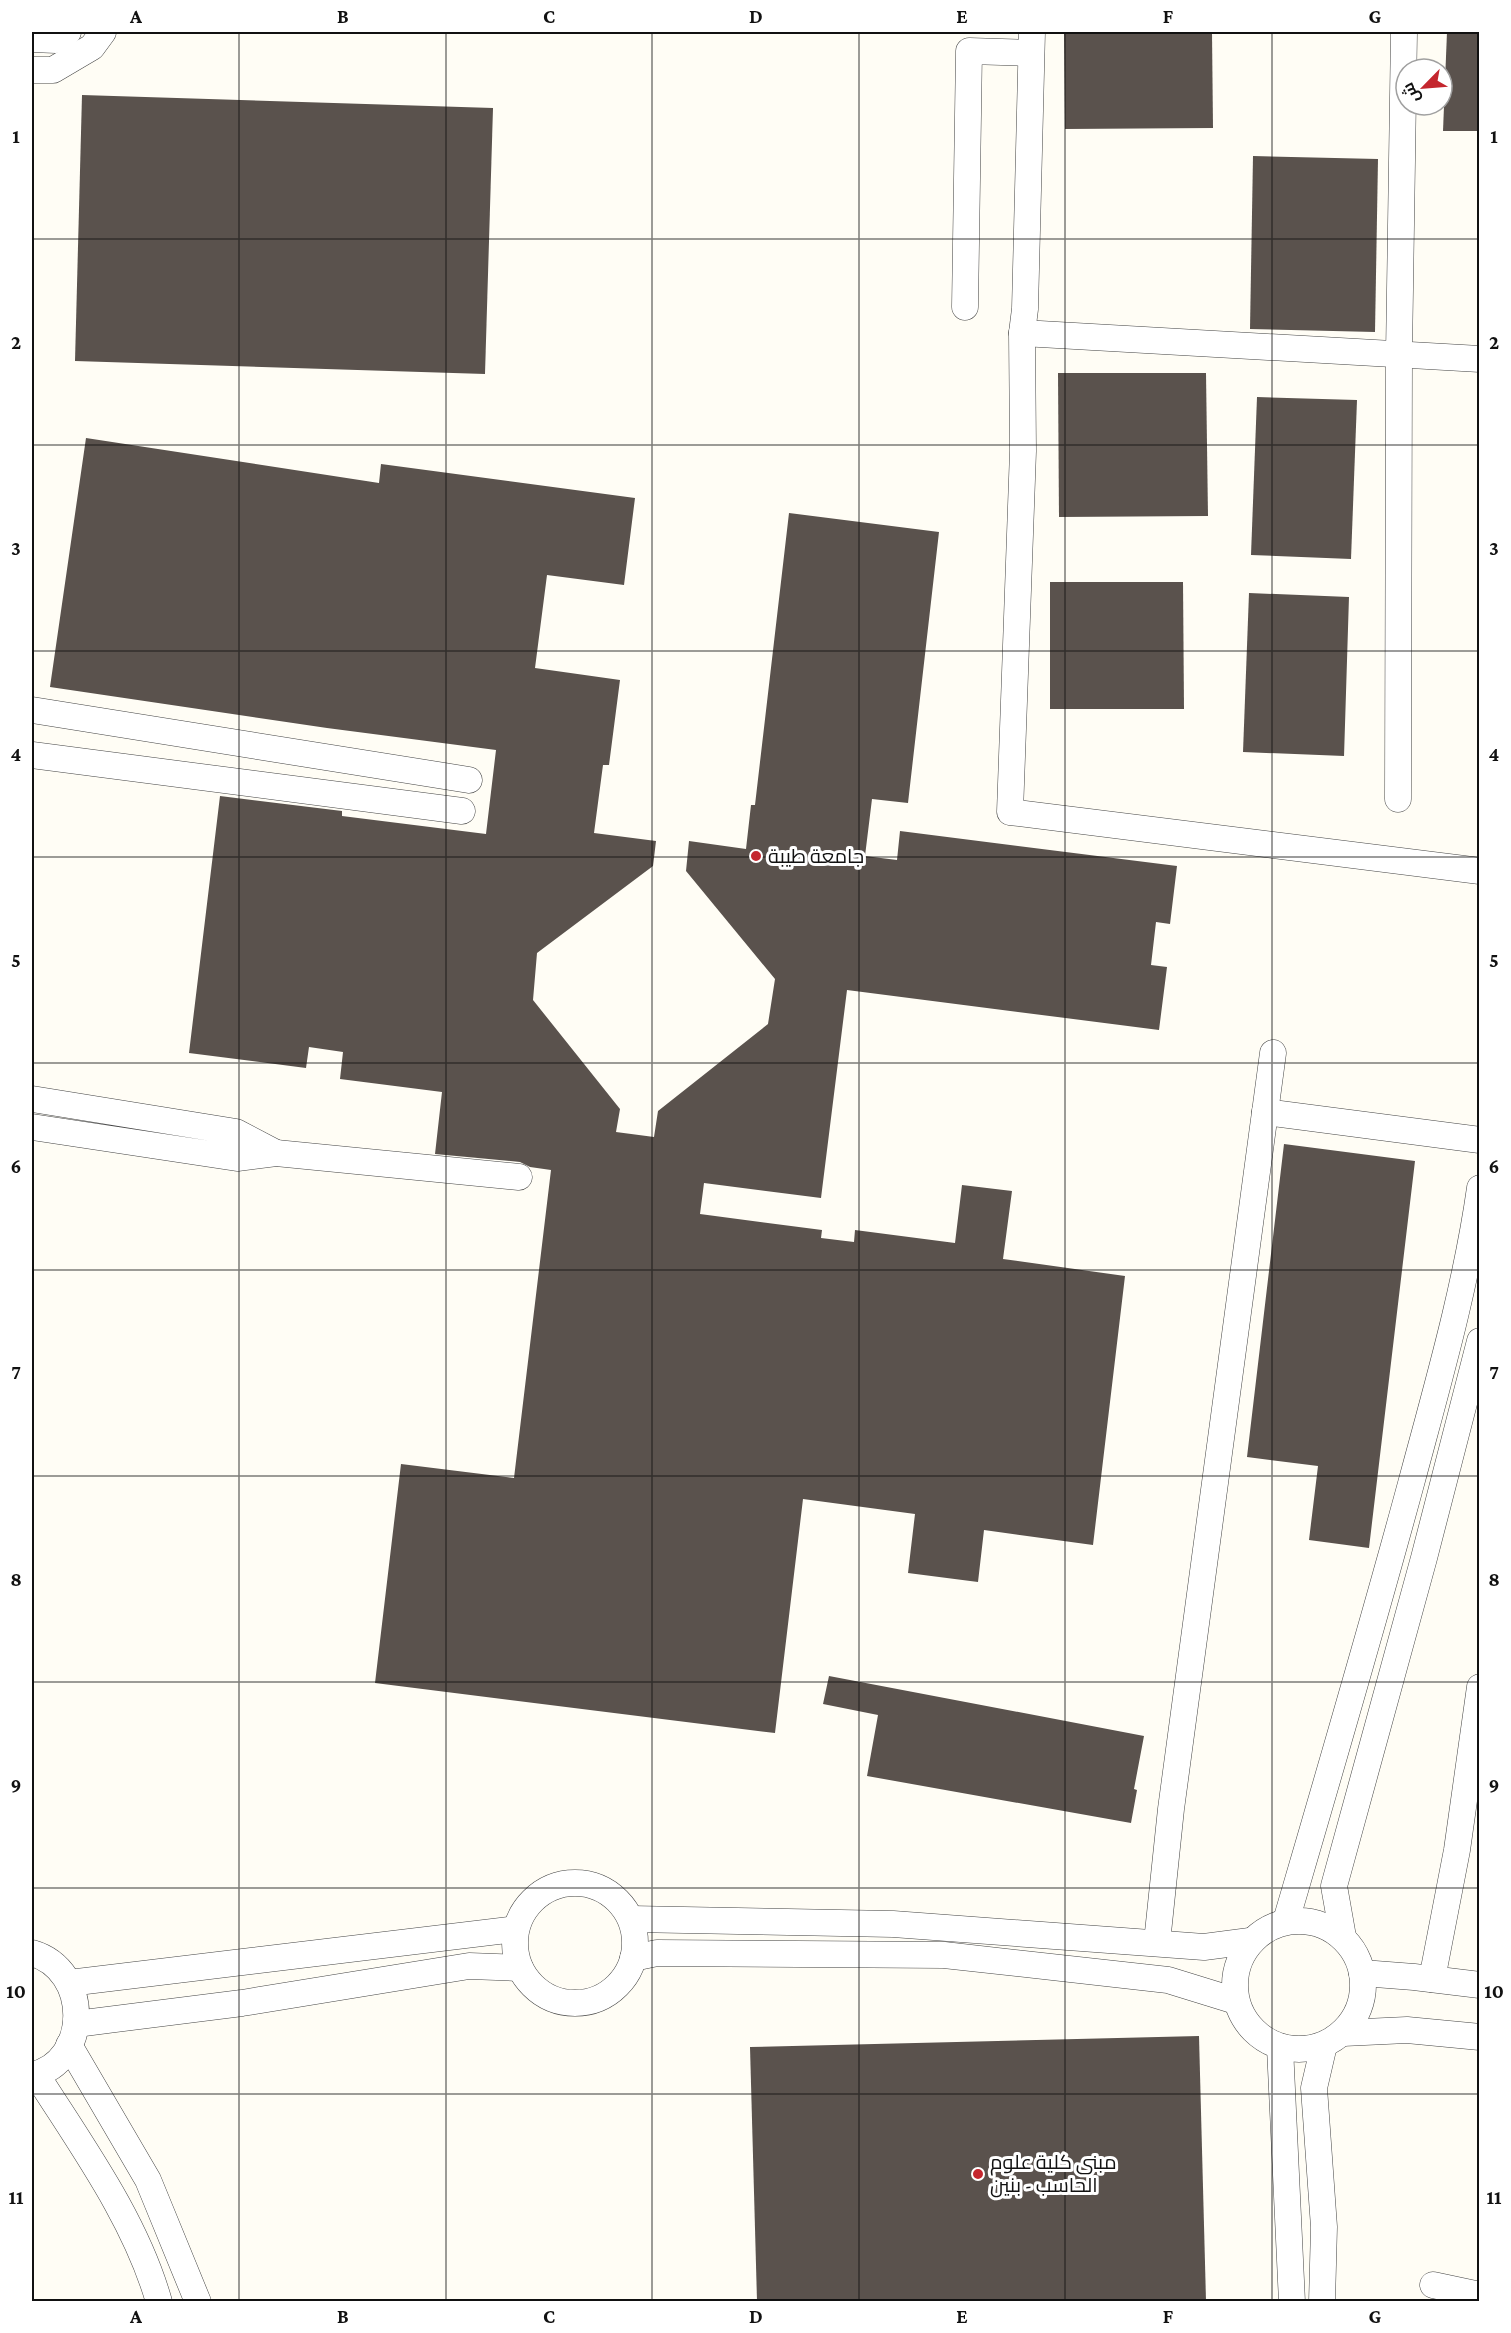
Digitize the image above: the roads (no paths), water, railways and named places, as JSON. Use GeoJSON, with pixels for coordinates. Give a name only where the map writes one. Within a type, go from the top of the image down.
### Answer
{"type":"FeatureCollection","features":[{"type":"Feature","properties":{"kind":"street"},"geometry":{"type":"LineString","coordinates":[[32,39],[57,40],[68,32]]}},
{"type":"Feature","properties":{"kind":"street"},"geometry":{"type":"LineString","coordinates":[[32,70],[53,70],[92,47],[104,32]]}},
{"type":"Feature","properties":{"kind":"street"},"geometry":{"type":"LineString","coordinates":[[1398,799],[1399,354],[1404,32]]}},
{"type":"Feature","properties":{"kind":"street"},"geometry":{"type":"LineString","coordinates":[[965,307],[969,51],[1031,42],[1025,309],[1022,333],[1023,451],[1010,812],[1479,871]]}},
{"type":"Feature","properties":{"kind":"street"},"geometry":{"type":"LineString","coordinates":[[1022,333],[1479,359]]}},
{"type":"Feature","properties":{"kind":"street"},"geometry":{"type":"LineString","coordinates":[[32,710],[469,780]]}},
{"type":"Feature","properties":{"kind":"street"},"geometry":{"type":"LineString","coordinates":[[32,755],[462,811]]}},
{"type":"Feature","properties":{"kind":"street"},"geometry":{"type":"LineString","coordinates":[[1157,1942],[1171,1809],[1273,1053]]}},
{"type":"Feature","properties":{"kind":"street"},"geometry":{"type":"LineString","coordinates":[[32,1099],[236,1132],[276,1153]]}},
{"type":"Feature","properties":{"kind":"street"},"geometry":{"type":"LineString","coordinates":[[1265,1112],[1479,1140]]}},
{"type":"Feature","properties":{"kind":"street"},"geometry":{"type":"LineString","coordinates":[[32,1127],[237,1158],[276,1153],[519,1177]]}},
{"type":"Feature","properties":{"kind":"street"},"geometry":{"type":"LineString","coordinates":[[1286,1921],[1370,1638],[1454,1323],[1472,1240],[1479,1188]]}},
{"type":"Feature","properties":{"kind":"street"},"geometry":{"type":"LineString","coordinates":[[1343,1937],[1334,1886],[1424,1558],[1479,1341]]}},
{"type":"Feature","properties":{"kind":"street"},"geometry":{"type":"LineString","coordinates":[[1432,1979],[1468,1852],[1479,1687]]}},
{"type":"Feature","properties":{"kind":"street"},"geometry":{"type":"LineString","coordinates":[[1348,1712],[1379,1720]]}},
{"type":"Feature","properties":{"kind":"street"},"geometry":{"type":"LineString","coordinates":[[570,1883],[589,1884],[606,1891],[621,1904],[631,1919],[635,1938],[633,1958],[625,1978],[611,1992],[591,2001],[570,2003],[550,1998],[532,1986],[520,1968],[515,1948],[516,1929],[523,1912],[536,1897],[552,1887],[570,1883]]}},
{"type":"Feature","properties":{"kind":"street"},"geometry":{"type":"LineString","coordinates":[[631,1919],[893,1924],[1204,1947],[1250,1941]]}},
{"type":"Feature","properties":{"kind":"street"},"geometry":{"type":"LineString","coordinates":[[1322,2301],[1324,2227],[1314,2088],[1333,2039],[1356,2015],[1363,1994],[1362,1973],[1356,1954],[1343,1937],[1326,1926],[1306,1920],[1286,1921],[1267,1928],[1250,1941],[1239,1958],[1234,1978],[1236,2001],[1245,2021],[1260,2037],[1280,2047],[1302,2050],[1333,2039],[1407,2030],[1479,2037]]}},
{"type":"Feature","properties":{"kind":"street"},"geometry":{"type":"LineString","coordinates":[[69,1983],[516,1929]]}},
{"type":"Feature","properties":{"kind":"street"},"geometry":{"type":"LineString","coordinates":[[32,1953],[57,1967],[69,1983],[76,2002],[73,2035],[56,2062],[34,2074],[108,2189],[150,2270],[159,2301]]}},
{"type":"Feature","properties":{"kind":"street"},"geometry":{"type":"LineString","coordinates":[[633,1958],[657,1953],[944,1955],[1168,1980],[1236,2001]]}},
{"type":"Feature","properties":{"kind":"street"},"geometry":{"type":"LineString","coordinates":[[73,2035],[242,2003],[469,1966],[520,1968]]}},
{"type":"Feature","properties":{"kind":"street"},"geometry":{"type":"LineString","coordinates":[[1362,1973],[1479,1985]]}},
{"type":"Feature","properties":{"kind":"street"},"geometry":{"type":"LineString","coordinates":[[73,2035],[148,2180],[198,2301]]}},
{"type":"Feature","properties":{"kind":"street"},"geometry":{"type":"LineString","coordinates":[[1280,2047],[1292,2301]]}},
{"type":"Feature","properties":{"kind":"street"},"geometry":{"type":"LineString","coordinates":[[1433,2286],[1479,2295]]}},
{"type":"Feature","properties":{"kind":"place","name":"جامعة طيبة"},"geometry":{"type":"Point","coordinates":[756,856]}},
{"type":"Feature","properties":{"kind":"place","name":"مبنى كلية علوم الحاسب - بنين"},"geometry":{"type":"Point","coordinates":[978,2174]}}]}
